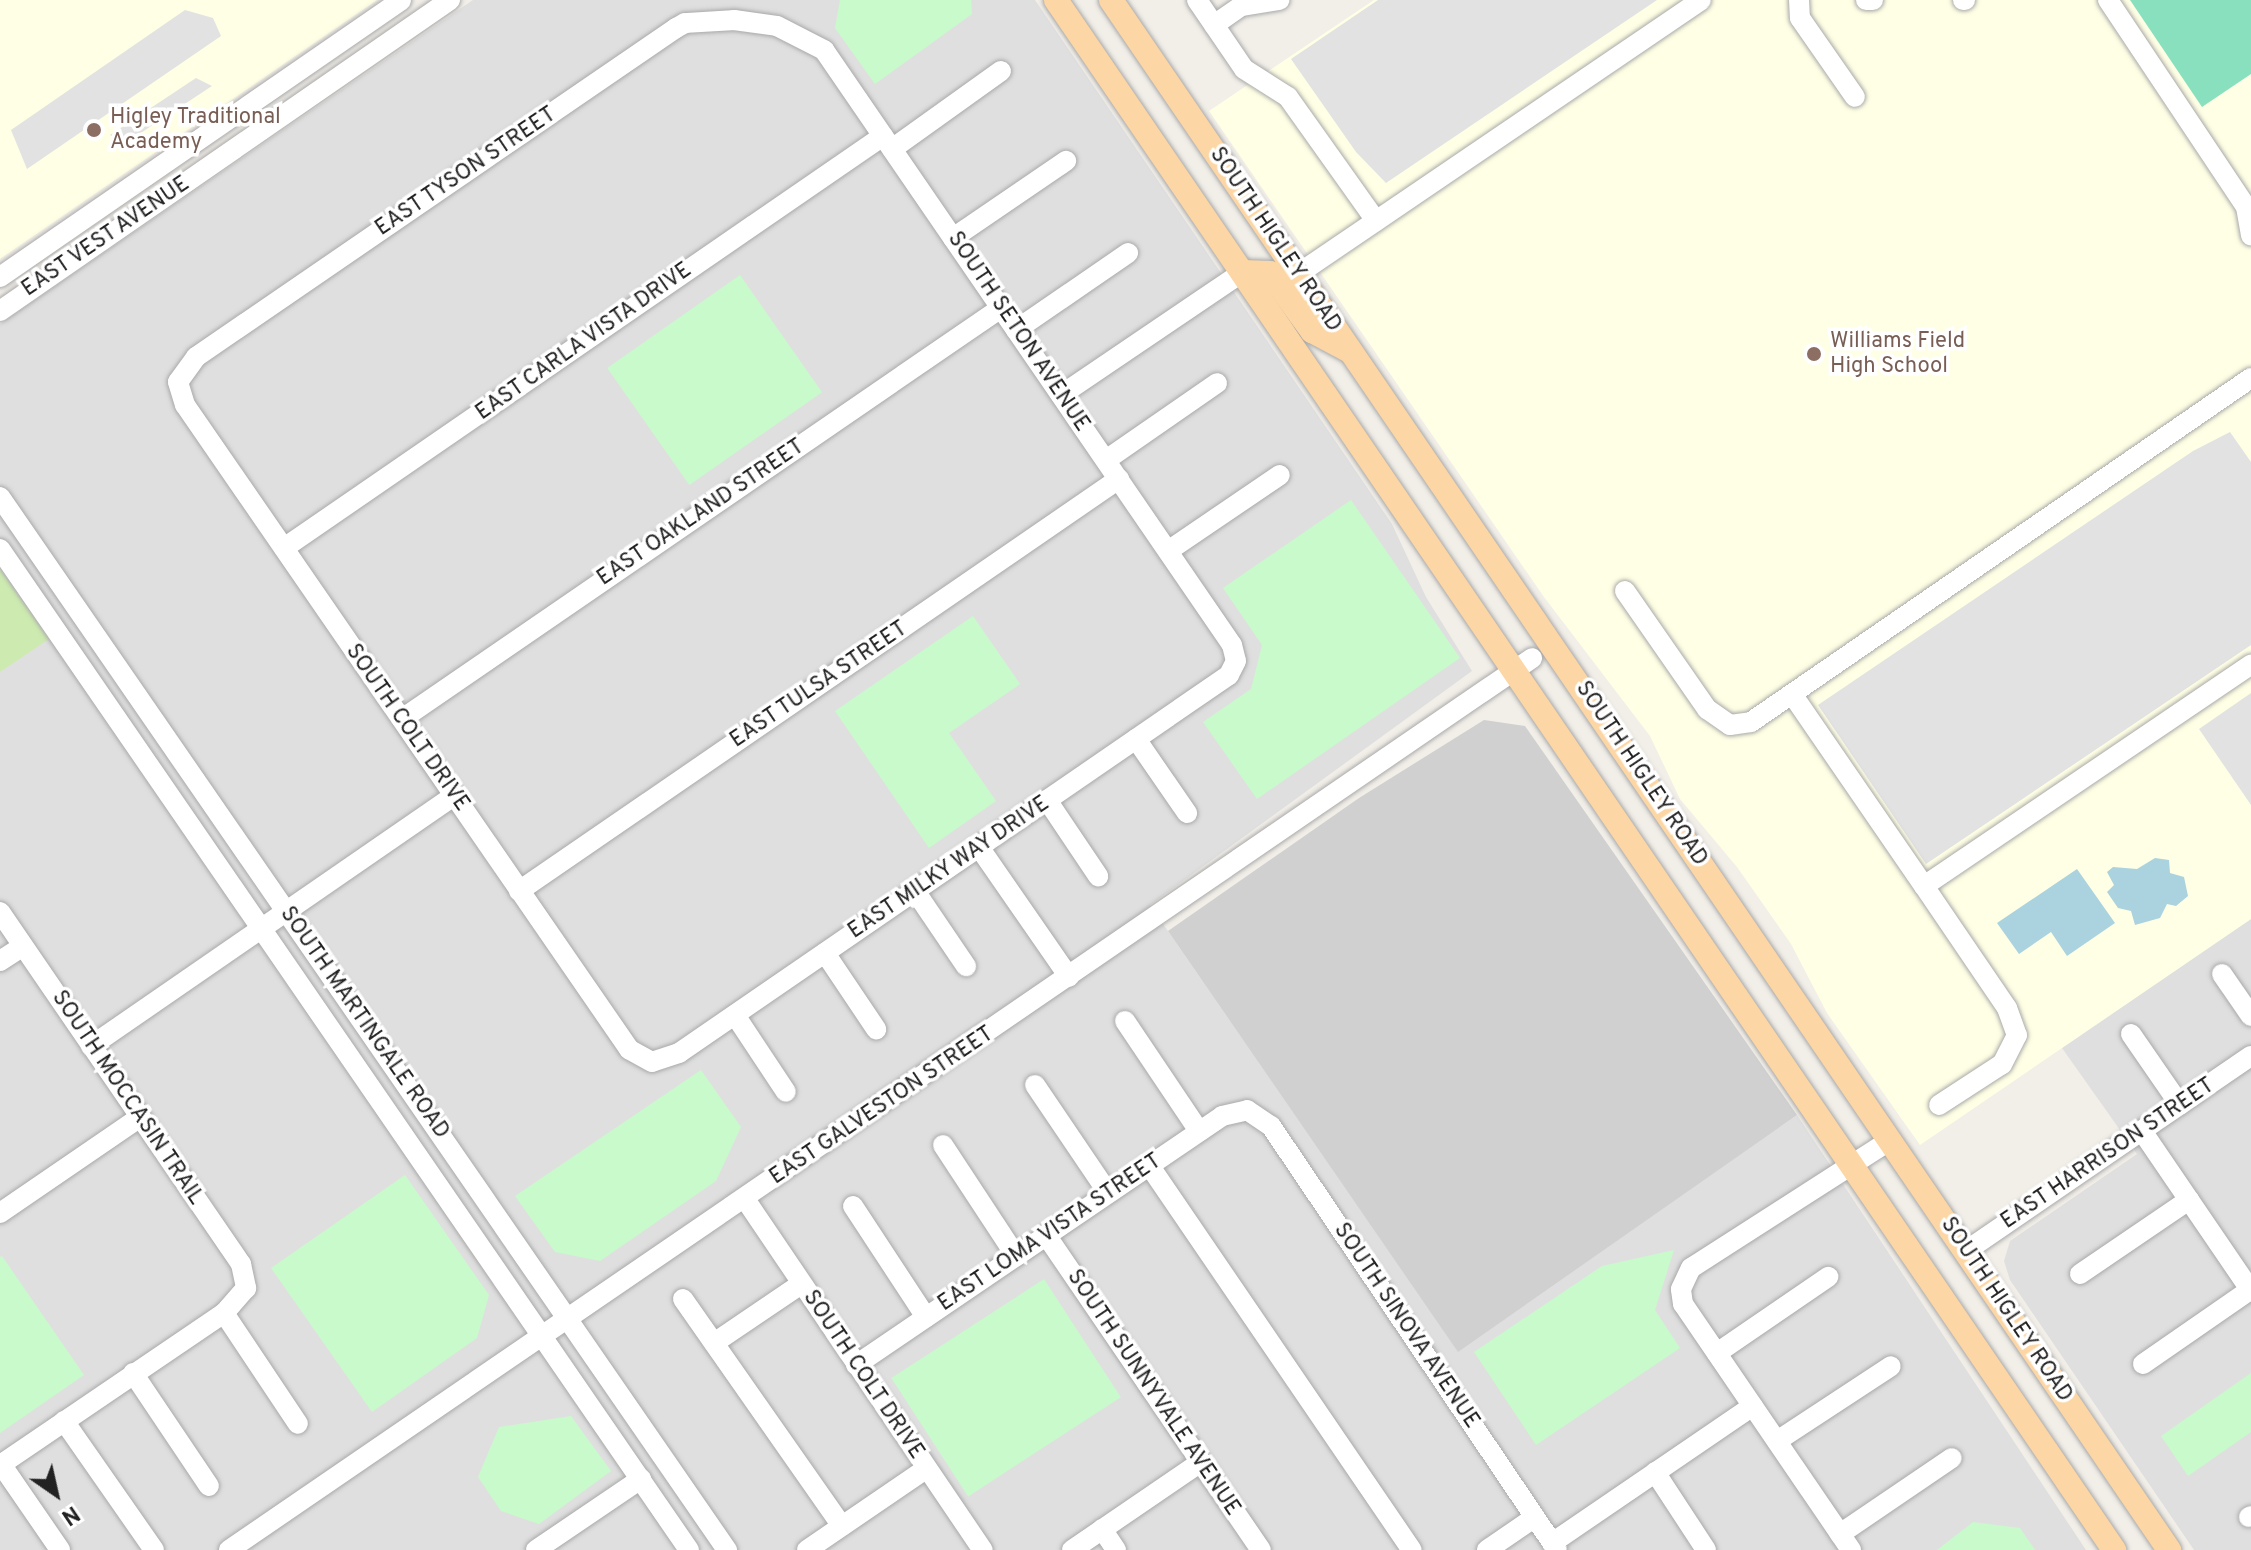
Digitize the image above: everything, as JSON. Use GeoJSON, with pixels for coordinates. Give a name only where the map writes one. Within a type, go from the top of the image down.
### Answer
{"type":"FeatureCollection","features":[{"type":"Feature","properties":{"kind":"main road","name":"SOUTH HIGLEY ROAD"},"geometry":{"type":"LineString","coordinates":[[1056,0],[1243,272],[1522,664],[1850,1162],[2114,1550]]}},
{"type":"Feature","properties":{"kind":"main road","name":"SOUTH HIGLEY ROAD"},"geometry":{"type":"LineString","coordinates":[[1111,0],[2169,1550]]}},
{"type":"Feature","properties":{"kind":"main road"},"geometry":{"type":"LineString","coordinates":[[1243,272],[1270,273],[1312,331],[1352,352]]}},
{"type":"Feature","properties":{"kind":"street","name":"EAST VEST AVENUE"},"geometry":{"type":"LineString","coordinates":[[0,277],[401,0]]}},
{"type":"Feature","properties":{"kind":"street","name":"EAST VEST AVENUE"},"geometry":{"type":"LineString","coordinates":[[0,311],[450,0]]}},
{"type":"Feature","properties":{"kind":"street"},"geometry":{"type":"LineString","coordinates":[[1197,0],[1244,69],[1288,97],[1376,221]]}},
{"type":"Feature","properties":{"kind":"street"},"geometry":{"type":"LineString","coordinates":[[1214,25],[1241,6],[1280,0]]}},
{"type":"Feature","properties":{"kind":"street"},"geometry":{"type":"LineString","coordinates":[[1298,274],[1701,0]]}},
{"type":"Feature","properties":{"kind":"street"},"geometry":{"type":"LineString","coordinates":[[1799,0],[1800,18],[1855,97]]}},
{"type":"Feature","properties":{"kind":"street"},"geometry":{"type":"LineString","coordinates":[[1866,0],[1873,0]]}},
{"type":"Feature","properties":{"kind":"street"},"geometry":{"type":"LineString","coordinates":[[2108,0],[2248,207],[2251,236]]}},
{"type":"Feature","properties":{"kind":"street","name":"EAST TYSON STREET"},"geometry":{"type":"LineString","coordinates":[[178,382],[196,357],[685,23],[734,20],[777,26]]}},
{"type":"Feature","properties":{"kind":"street","name":"SOUTH SETON AVENUE"},"geometry":{"type":"LineString","coordinates":[[777,26],[824,50],[1232,645],[1236,661]]}},
{"type":"Feature","properties":{"kind":"street","name":"EAST CARLA VISTA DRIVE"},"geometry":{"type":"LineString","coordinates":[[284,548],[888,142],[1001,71]]}},
{"type":"Feature","properties":{"kind":"street"},"geometry":{"type":"LineString","coordinates":[[271,89],[286,114]]}},
{"type":"Feature","properties":{"kind":"street"},"geometry":{"type":"LineString","coordinates":[[953,238],[1066,161]]}},
{"type":"Feature","properties":{"kind":"street"},"geometry":{"type":"LineString","coordinates":[[126,189],[143,212]]}},
{"type":"Feature","properties":{"kind":"street"},"geometry":{"type":"LineString","coordinates":[[1016,330],[1128,253]]}},
{"type":"Feature","properties":{"kind":"street"},"geometry":{"type":"LineString","coordinates":[[1061,395],[1243,272]]}},
{"type":"Feature","properties":{"kind":"street","name":"EAST OAKLAND STREET"},"geometry":{"type":"LineString","coordinates":[[402,719],[1001,308]]}},
{"type":"Feature","properties":{"kind":"street","name":"SOUTH COLT DRIVE"},"geometry":{"type":"LineString","coordinates":[[178,382],[185,405],[629,1049],[652,1062]]}},
{"type":"Feature","properties":{"kind":"street"},"geometry":{"type":"LineString","coordinates":[[1106,460],[1217,383]]}},
{"type":"Feature","properties":{"kind":"street"},"geometry":{"type":"LineString","coordinates":[[1625,591],[1707,709],[1730,725],[1751,722],[2248,389]]}},
{"type":"Feature","properties":{"kind":"street"},"geometry":{"type":"LineString","coordinates":[[1168,551],[1280,475]]}},
{"type":"Feature","properties":{"kind":"street","name":"EAST TULSA STREET"},"geometry":{"type":"LineString","coordinates":[[519,891],[1119,479]]}},
{"type":"Feature","properties":{"kind":"street","name":"SOUTH MARTINGALE ROAD"},"geometry":{"type":"LineString","coordinates":[[0,497],[727,1550]]}},
{"type":"Feature","properties":{"kind":"street","name":"SOUTH MARTINGALE ROAD"},"geometry":{"type":"LineString","coordinates":[[0,549],[689,1550]]}},
{"type":"Feature","properties":{"kind":"street","name":"EAST MILKY WAY DRIVE"},"geometry":{"type":"LineString","coordinates":[[652,1062],[679,1053],[735,1015],[1229,675],[1236,661]]}},
{"type":"Feature","properties":{"kind":"street","name":"EAST GALVESTON STREET"},"geometry":{"type":"LineString","coordinates":[[229,1550],[543,1339],[1522,664]]}},
{"type":"Feature","properties":{"kind":"street"},"geometry":{"type":"LineString","coordinates":[[1924,886],[2251,665]]}},
{"type":"Feature","properties":{"kind":"street"},"geometry":{"type":"LineString","coordinates":[[1792,694],[2007,1008],[2017,1035],[2002,1064],[1939,1105]]}},
{"type":"Feature","properties":{"kind":"street"},"geometry":{"type":"LineString","coordinates":[[1136,739],[1187,813]]}},
{"type":"Feature","properties":{"kind":"street"},"geometry":{"type":"LineString","coordinates":[[91,1046],[454,796]]}},
{"type":"Feature","properties":{"kind":"street"},"geometry":{"type":"LineString","coordinates":[[1047,800],[1098,876]]}},
{"type":"Feature","properties":{"kind":"street"},"geometry":{"type":"LineString","coordinates":[[979,847],[1069,977]]}},
{"type":"Feature","properties":{"kind":"street"},"geometry":{"type":"LineString","coordinates":[[915,891],[966,966]]}},
{"type":"Feature","properties":{"kind":"street","name":"SOUTH MOCCASIN TRAIL"},"geometry":{"type":"LineString","coordinates":[[0,912],[241,1264],[246,1288],[224,1313]]}},
{"type":"Feature","properties":{"kind":"street"},"geometry":{"type":"LineString","coordinates":[[0,961],[23,946]]}},
{"type":"Feature","properties":{"kind":"street"},"geometry":{"type":"LineString","coordinates":[[825,953],[876,1029]]}},
{"type":"Feature","properties":{"kind":"street"},"geometry":{"type":"LineString","coordinates":[[2222,974],[2251,1016]]}},
{"type":"Feature","properties":{"kind":"street"},"geometry":{"type":"LineString","coordinates":[[735,1015],[786,1092]]}},
{"type":"Feature","properties":{"kind":"street"},"geometry":{"type":"LineString","coordinates":[[1125,1021],[1199,1131]]}},
{"type":"Feature","properties":{"kind":"street"},"geometry":{"type":"LineString","coordinates":[[2131,1034],[2180,1105]]}},
{"type":"Feature","properties":{"kind":"street","name":"EAST HARRISON STREET"},"geometry":{"type":"LineString","coordinates":[[1966,1251],[2251,1056]]}},
{"type":"Feature","properties":{"kind":"street"},"geometry":{"type":"LineString","coordinates":[[1035,1085],[1108,1193]]}},
{"type":"Feature","properties":{"kind":"street","name":"EAST LOMA VISTA STREET"},"geometry":{"type":"LineString","coordinates":[[856,1365],[1222,1116],[1247,1110]]}},
{"type":"Feature","properties":{"kind":"street","name":"SOUTH SINOVA AVENUE"},"geometry":{"type":"LineString","coordinates":[[1247,1110],[1271,1126],[1555,1546]]}},
{"type":"Feature","properties":{"kind":"street"},"geometry":{"type":"LineString","coordinates":[[0,1213],[140,1117]]}},
{"type":"Feature","properties":{"kind":"street"},"geometry":{"type":"LineString","coordinates":[[2142,1131],[2250,1290],[2143,1364]]}},
{"type":"Feature","properties":{"kind":"street"},"geometry":{"type":"LineString","coordinates":[[1890,1140],[1850,1162],[1691,1268],[1681,1289],[1683,1304],[1846,1542],[1952,1458]]}},
{"type":"Feature","properties":{"kind":"street"},"geometry":{"type":"LineString","coordinates":[[943,1145],[1016,1256]]}},
{"type":"Feature","properties":{"kind":"street"},"geometry":{"type":"LineString","coordinates":[[1149,1165],[1412,1550]]}},
{"type":"Feature","properties":{"kind":"street","name":"SOUTH COLT DRIVE"},"geometry":{"type":"LineString","coordinates":[[745,1199],[983,1550]]}},
{"type":"Feature","properties":{"kind":"street"},"geometry":{"type":"LineString","coordinates":[[2080,1274],[2189,1200]]}},
{"type":"Feature","properties":{"kind":"street"},"geometry":{"type":"LineString","coordinates":[[853,1206],[926,1317]]}},
{"type":"Feature","properties":{"kind":"street","name":"SOUTH SUNNYVALE AVENUE"},"geometry":{"type":"LineString","coordinates":[[1046,1235],[1261,1550]]}},
{"type":"Feature","properties":{"kind":"street"},"geometry":{"type":"LineString","coordinates":[[1717,1353],[1828,1277]]}},
{"type":"Feature","properties":{"kind":"street"},"geometry":{"type":"LineString","coordinates":[[714,1343],[801,1284]]}},
{"type":"Feature","properties":{"kind":"street"},"geometry":{"type":"LineString","coordinates":[[683,1299],[842,1526]]}},
{"type":"Feature","properties":{"kind":"street"},"geometry":{"type":"LineString","coordinates":[[60,1550],[0,1464],[224,1313],[298,1424]]}},
{"type":"Feature","properties":{"kind":"street"},"geometry":{"type":"LineString","coordinates":[[1777,1441],[1891,1366]]}},
{"type":"Feature","properties":{"kind":"street"},"geometry":{"type":"LineString","coordinates":[[133,1373],[209,1486]]}},
{"type":"Feature","properties":{"kind":"street"},"geometry":{"type":"LineString","coordinates":[[1555,1546],[1655,1472],[1753,1406]]}},
{"type":"Feature","properties":{"kind":"street"},"geometry":{"type":"LineString","coordinates":[[64,1421],[154,1550]]}},
{"type":"Feature","properties":{"kind":"street"},"geometry":{"type":"LineString","coordinates":[[1072,1550],[1201,1462]]}},
{"type":"Feature","properties":{"kind":"street"},"geometry":{"type":"LineString","coordinates":[[807,1550],[927,1468]]}},
{"type":"Feature","properties":{"kind":"street"},"geometry":{"type":"LineString","coordinates":[[1655,1472],[1706,1550]]}},
{"type":"Feature","properties":{"kind":"street"},"geometry":{"type":"LineString","coordinates":[[536,1550],[641,1479]]}},
{"type":"Feature","properties":{"kind":"street"},"geometry":{"type":"LineString","coordinates":[[1487,1550],[1535,1517]]}},
{"type":"Feature","properties":{"kind":"street"},"geometry":{"type":"LineString","coordinates":[[1102,1529],[1116,1550]]}},
{"type":"Feature","properties":{"kind":"shaded area","name":"Higley Traditional Academy"},"geometry":{"type":"Polygon","coordinates":[[[0,0],[377,0],[0,259],[0,0]]]}},
{"type":"Feature","properties":{"kind":"shaded area"},"geometry":{"type":"Polygon","coordinates":[[[473,0],[1035,0],[1392,524],[1426,597],[1472,671],[1150,905],[1458,1351],[1797,1115],[2086,1550],[0,1550],[0,324],[473,0]]]}},
{"type":"Feature","properties":{"kind":"shaded area","name":"Williams Field High School"},"geometry":{"type":"Polygon","coordinates":[[[1374,0],[2251,0],[2251,919],[1920,1145],[1827,1013],[1791,944],[1737,867],[1680,799],[1650,736],[1544,597],[1209,111],[1374,0]]]}},
{"type":"Feature","properties":{"kind":"shaded area"},"geometry":{"type":"Polygon","coordinates":[[[1378,0],[1657,0],[1386,183],[1356,152],[1291,59],[1378,0]]]}},
{"type":"Feature","properties":{"kind":"shaded area"},"geometry":{"type":"Polygon","coordinates":[[[185,10],[213,18],[221,36],[27,169],[11,130],[185,10]]]}},
{"type":"Feature","properties":{"kind":"shaded area"},"geometry":{"type":"Polygon","coordinates":[[[196,78],[212,86],[124,144],[110,135],[196,78]]]}},
{"type":"Feature","properties":{"kind":"shaded area"},"geometry":{"type":"Polygon","coordinates":[[[2230,432],[2251,462],[2251,645],[1926,864],[1818,705],[2193,451],[2230,432]]]}},
{"type":"Feature","properties":{"kind":"shaded area"},"geometry":{"type":"Polygon","coordinates":[[[2251,693],[2251,805],[2199,729],[2251,693]]]}},
{"type":"Feature","properties":{"kind":"shaded area"},"geometry":{"type":"Polygon","coordinates":[[[1484,720],[1525,726],[1797,1115],[1458,1352],[1168,931],[1359,798],[1484,720]]]}},
{"type":"Feature","properties":{"kind":"shaded area"},"geometry":{"type":"Polygon","coordinates":[[[2251,919],[2251,1550],[2194,1550],[2010,1280],[2004,1261],[2010,1241],[2137,1154],[2062,1048],[2251,919]]]}},
{"type":"Feature","properties":{"kind":"green space"},"geometry":{"type":"Polygon","coordinates":[[[840,0],[971,0],[972,14],[875,84],[835,28],[840,0]]]}},
{"type":"Feature","properties":{"kind":"green space"},"geometry":{"type":"Polygon","coordinates":[[[2130,0],[2251,0],[2251,74],[2202,107],[2130,0]]]}},
{"type":"Feature","properties":{"kind":"green space"},"geometry":{"type":"Polygon","coordinates":[[[740,275],[822,392],[689,485],[607,368],[740,275]]]}},
{"type":"Feature","properties":{"kind":"green space"},"geometry":{"type":"Polygon","coordinates":[[[1351,500],[1460,658],[1257,799],[1203,722],[1251,689],[1262,645],[1223,588],[1351,500]]]}},
{"type":"Feature","properties":{"kind":"green space"},"geometry":{"type":"Polygon","coordinates":[[[0,569],[49,639],[0,672],[0,569]]]}},
{"type":"Feature","properties":{"kind":"green space"},"geometry":{"type":"Polygon","coordinates":[[[973,616],[1020,684],[949,733],[996,801],[929,848],[835,711],[973,616]]]}},
{"type":"Feature","properties":{"kind":"green space"},"geometry":{"type":"Polygon","coordinates":[[[701,1070],[741,1127],[716,1181],[600,1261],[555,1252],[515,1196],[701,1070]]]}},
{"type":"Feature","properties":{"kind":"green space"},"geometry":{"type":"Polygon","coordinates":[[[405,1175],[489,1295],[477,1338],[372,1412],[271,1268],[405,1175]]]}},
{"type":"Feature","properties":{"kind":"green space"},"geometry":{"type":"Polygon","coordinates":[[[1674,1250],[1655,1310],[1680,1348],[1536,1445],[1474,1352],[1602,1266],[1674,1250]]]}},
{"type":"Feature","properties":{"kind":"green space"},"geometry":{"type":"Polygon","coordinates":[[[0,1257],[84,1375],[0,1433],[0,1257]]]}},
{"type":"Feature","properties":{"kind":"green space"},"geometry":{"type":"Polygon","coordinates":[[[1044,1279],[1121,1397],[968,1496],[891,1378],[1044,1279]]]}},
{"type":"Feature","properties":{"kind":"green space"},"geometry":{"type":"Polygon","coordinates":[[[2251,1373],[2251,1432],[2188,1476],[2161,1436],[2251,1373]]]}},
{"type":"Feature","properties":{"kind":"green space"},"geometry":{"type":"Polygon","coordinates":[[[571,1416],[611,1471],[539,1524],[501,1511],[478,1477],[499,1427],[571,1416]]]}},
{"type":"Feature","properties":{"kind":"green space"},"geometry":{"type":"Polygon","coordinates":[[[1973,1522],[2020,1528],[2035,1550],[1937,1550],[1973,1522]]]}},
{"type":"Feature","properties":{"kind":"water"},"geometry":{"type":"Polygon","coordinates":[[[2155,858],[2169,860],[2170,873],[2184,877],[2188,896],[2176,906],[2167,904],[2160,918],[2135,925],[2131,911],[2118,908],[2107,892],[2114,885],[2107,872],[2113,867],[2137,869],[2155,858]]]}},
{"type":"Feature","properties":{"kind":"water"},"geometry":{"type":"Polygon","coordinates":[[[2077,869],[2115,923],[2067,956],[2051,932],[2019,954],[1997,923],[2077,869]]]}},
{"type":"Feature","properties":{"kind":"place","name":"Higley Traditional Academy"},"geometry":{"type":"Point","coordinates":[94,130]}},
{"type":"Feature","properties":{"kind":"place","name":"Williams Field High School"},"geometry":{"type":"Point","coordinates":[1814,354]}}]}
